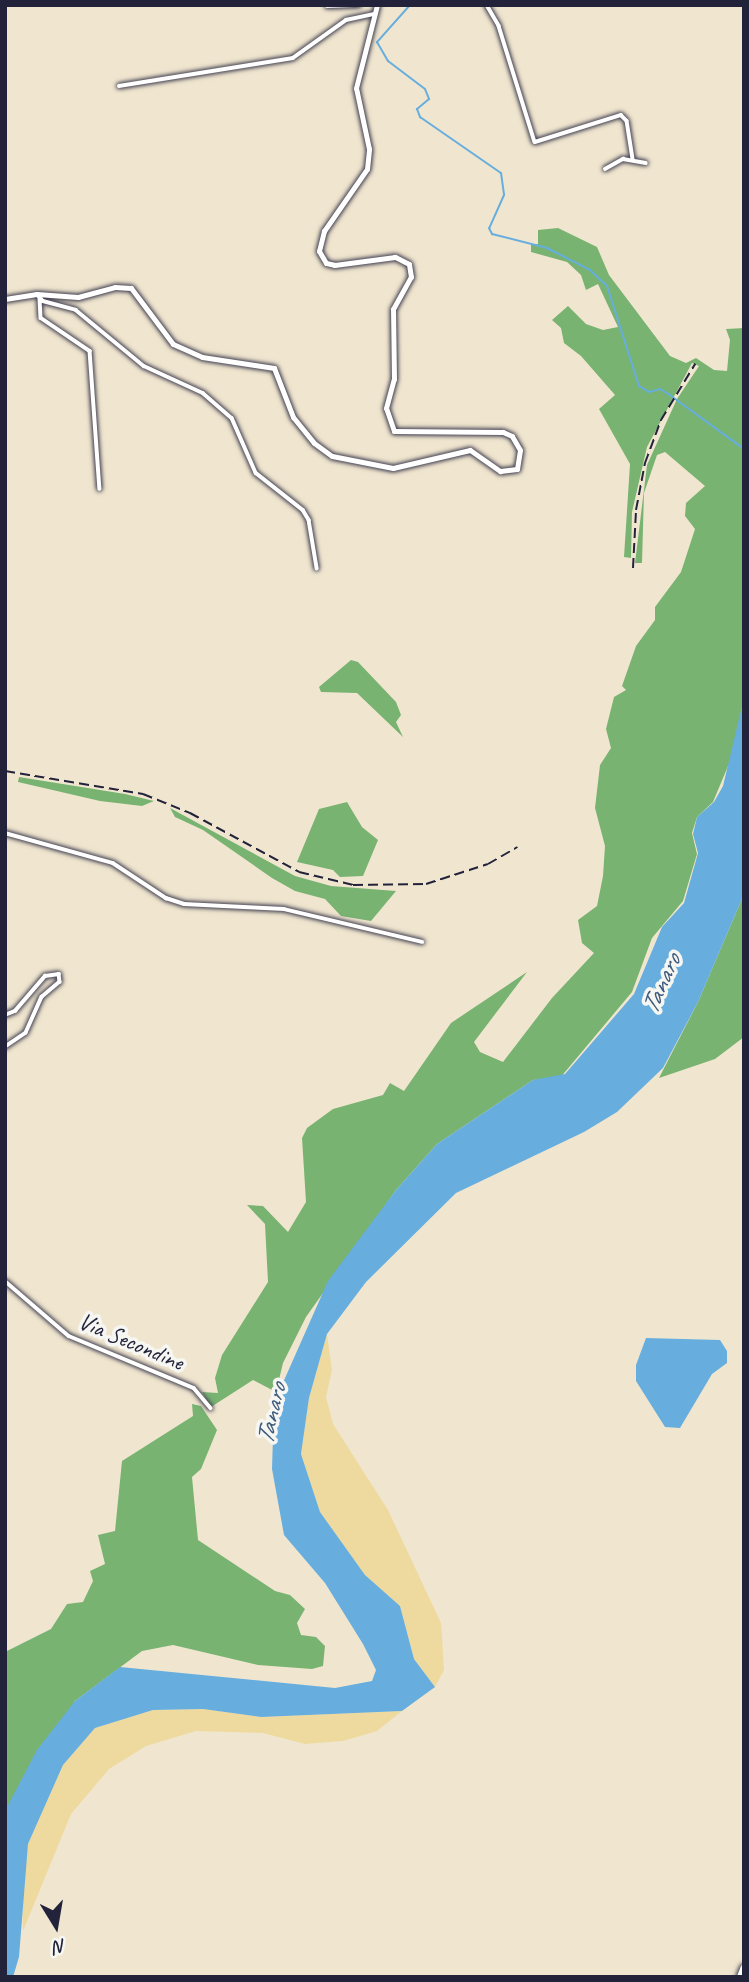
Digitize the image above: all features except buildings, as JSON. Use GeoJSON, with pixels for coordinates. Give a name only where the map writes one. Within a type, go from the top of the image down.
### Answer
{"type":"FeatureCollection","features":[{"type":"Feature","properties":{"kind":"highway"},"geometry":{"type":"LineString","coordinates":[[741,1977],[744,1969]]}},
{"type":"Feature","properties":{"kind":"main road"},"geometry":{"type":"LineString","coordinates":[[5,299],[78,297],[114,287],[131,288],[173,344],[202,357],[274,368],[293,417],[314,443],[332,456],[393,468],[470,450],[500,471],[517,468],[520,450],[512,436],[503,432],[394,431],[386,408],[394,379],[393,309],[411,277],[409,264],[396,257],[335,265],[326,263],[319,251],[324,231],[367,169],[369,149],[356,88],[377,5]]}},
{"type":"Feature","properties":{"kind":"street"},"geometry":{"type":"LineString","coordinates":[[327,6],[359,5]]}},
{"type":"Feature","properties":{"kind":"street"},"geometry":{"type":"LineString","coordinates":[[487,5],[499,26],[535,142],[621,115],[627,121],[633,159]]}},
{"type":"Feature","properties":{"kind":"street"},"geometry":{"type":"LineString","coordinates":[[119,86],[293,58],[346,20],[375,14]]}},
{"type":"Feature","properties":{"kind":"street"},"geometry":{"type":"LineString","coordinates":[[605,169],[621,160],[633,159],[646,163]]}},
{"type":"Feature","properties":{"kind":"street"},"geometry":{"type":"LineString","coordinates":[[100,489],[90,351],[41,318],[39,297],[76,310],[144,366],[203,393],[225,412],[256,472],[303,510],[312,529],[317,568]]}},
{"type":"Feature","properties":{"kind":"street"},"geometry":{"type":"LineString","coordinates":[[5,833],[113,863],[166,898],[184,904],[284,908],[422,942]]}},
{"type":"Feature","properties":{"kind":"street"},"geometry":{"type":"LineString","coordinates":[[5,1015],[15,1011],[45,976],[59,974],[60,982],[42,998],[26,1033],[5,1047]]}},
{"type":"Feature","properties":{"kind":"street","name":"Via Secondine"},"geometry":{"type":"LineString","coordinates":[[5,1281],[69,1336],[194,1388],[211,1408]]}},
{"type":"Feature","properties":{"kind":"green space"},"geometry":{"type":"Polygon","coordinates":[[[558,228],[597,247],[609,275],[670,356],[686,363],[696,358],[714,370],[727,371],[730,340],[726,329],[744,328],[744,698],[731,759],[713,802],[697,817],[692,833],[697,854],[683,901],[652,938],[632,992],[560,1078],[533,1080],[437,1144],[396,1190],[306,1317],[283,1363],[276,1392],[253,1380],[211,1407],[202,1392],[218,1393],[215,1378],[222,1355],[268,1282],[265,1224],[247,1205],[263,1206],[288,1232],[306,1202],[302,1138],[307,1128],[333,1109],[383,1095],[390,1083],[404,1091],[451,1023],[527,972],[474,1042],[480,1052],[503,1062],[552,998],[594,953],[582,943],[578,920],[597,906],[603,876],[605,846],[595,808],[600,765],[611,748],[606,729],[614,697],[626,690],[622,686],[636,646],[655,620],[655,607],[681,572],[695,529],[685,516],[686,503],[705,486],[665,452],[657,455],[644,493],[642,563],[635,563],[647,465],[677,399],[699,366],[692,363],[647,447],[632,512],[631,558],[624,557],[630,464],[599,409],[615,395],[581,356],[564,343],[561,328],[552,320],[568,306],[586,324],[603,330],[618,327],[598,284],[586,290],[581,275],[567,262],[531,252],[531,245],[538,244],[538,230],[558,228]]]}},
{"type":"Feature","properties":{"kind":"green space"},"geometry":{"type":"Polygon","coordinates":[[[351,660],[358,662],[396,702],[401,715],[396,722],[403,737],[357,693],[321,692],[319,687],[351,660]]]}},
{"type":"Feature","properties":{"kind":"green space"},"geometry":{"type":"Polygon","coordinates":[[[19,777],[154,801],[142,806],[100,801],[18,782],[19,777]]]}},
{"type":"Feature","properties":{"kind":"green space"},"geometry":{"type":"Polygon","coordinates":[[[347,802],[362,827],[378,840],[363,876],[340,877],[333,870],[297,862],[319,809],[347,802]]]}},
{"type":"Feature","properties":{"kind":"green space"},"geometry":{"type":"Polygon","coordinates":[[[170,808],[295,876],[331,886],[396,891],[371,921],[341,916],[325,899],[295,891],[272,878],[203,830],[175,817],[170,808]]]}},
{"type":"Feature","properties":{"kind":"green space"},"geometry":{"type":"Polygon","coordinates":[[[744,894],[744,1037],[715,1059],[659,1078],[698,1002],[744,894]]]}},
{"type":"Feature","properties":{"kind":"green space"},"geometry":{"type":"Polygon","coordinates":[[[192,1404],[201,1406],[217,1430],[201,1469],[192,1477],[198,1540],[275,1591],[290,1595],[305,1609],[297,1623],[301,1635],[316,1637],[325,1646],[323,1666],[312,1669],[258,1665],[173,1645],[142,1651],[75,1701],[5,1811],[5,1652],[51,1629],[67,1604],[83,1602],[93,1581],[90,1571],[105,1564],[98,1535],[115,1531],[122,1461],[193,1416],[192,1404]]]}},
{"type":"Feature","properties":{"kind":"sand"},"geometry":{"type":"Polygon","coordinates":[[[327,1334],[332,1370],[326,1397],[333,1424],[388,1510],[441,1623],[444,1670],[435,1687],[414,1659],[400,1606],[365,1575],[320,1512],[301,1454],[309,1398],[327,1334]]]}},
{"type":"Feature","properties":{"kind":"sand"},"geometry":{"type":"Polygon","coordinates":[[[203,1709],[261,1717],[402,1711],[377,1731],[343,1741],[305,1744],[263,1733],[196,1731],[146,1746],[109,1769],[71,1814],[23,1931],[22,1881],[28,1844],[63,1765],[95,1728],[153,1710],[203,1709]]]}},
{"type":"Feature","properties":{"kind":"water","name":"Tanaro"},"geometry":{"type":"Polygon","coordinates":[[[744,698],[744,894],[698,1002],[663,1068],[617,1112],[584,1132],[456,1193],[366,1282],[327,1334],[309,1398],[301,1454],[320,1512],[365,1575],[400,1606],[414,1659],[435,1687],[402,1711],[261,1717],[203,1709],[153,1710],[95,1728],[63,1765],[28,1844],[19,1957],[13,1977],[5,1977],[5,1811],[37,1750],[75,1701],[120,1667],[335,1688],[372,1681],[376,1670],[363,1644],[325,1583],[284,1535],[272,1469],[274,1403],[328,1281],[396,1190],[437,1144],[533,1080],[565,1074],[634,994],[662,927],[684,903],[698,853],[693,834],[697,817],[714,802],[723,786],[744,698]]]}},
{"type":"Feature","properties":{"kind":"water"},"geometry":{"type":"Polygon","coordinates":[[[646,1338],[720,1340],[727,1351],[727,1363],[712,1374],[680,1428],[665,1427],[636,1381],[636,1365],[646,1338]]]}},
{"type":"Feature","properties":{"kind":"waterway"},"geometry":{"type":"LineString","coordinates":[[410,5],[377,42],[388,61],[425,89],[429,99],[417,109],[420,117],[501,173],[504,195],[489,228],[492,234],[547,248],[590,270],[607,286],[639,386],[649,392],[660,389],[667,393],[744,449]]}},
{"type":"Feature","properties":{"kind":"railway"},"geometry":{"type":"LineString","coordinates":[[633,568],[636,510],[645,463],[661,420],[695,364]]}},
{"type":"Feature","properties":{"kind":"railway"},"geometry":{"type":"LineString","coordinates":[[5,771],[143,794],[190,813],[299,872],[353,885],[426,884],[488,864],[518,847]]}}]}
